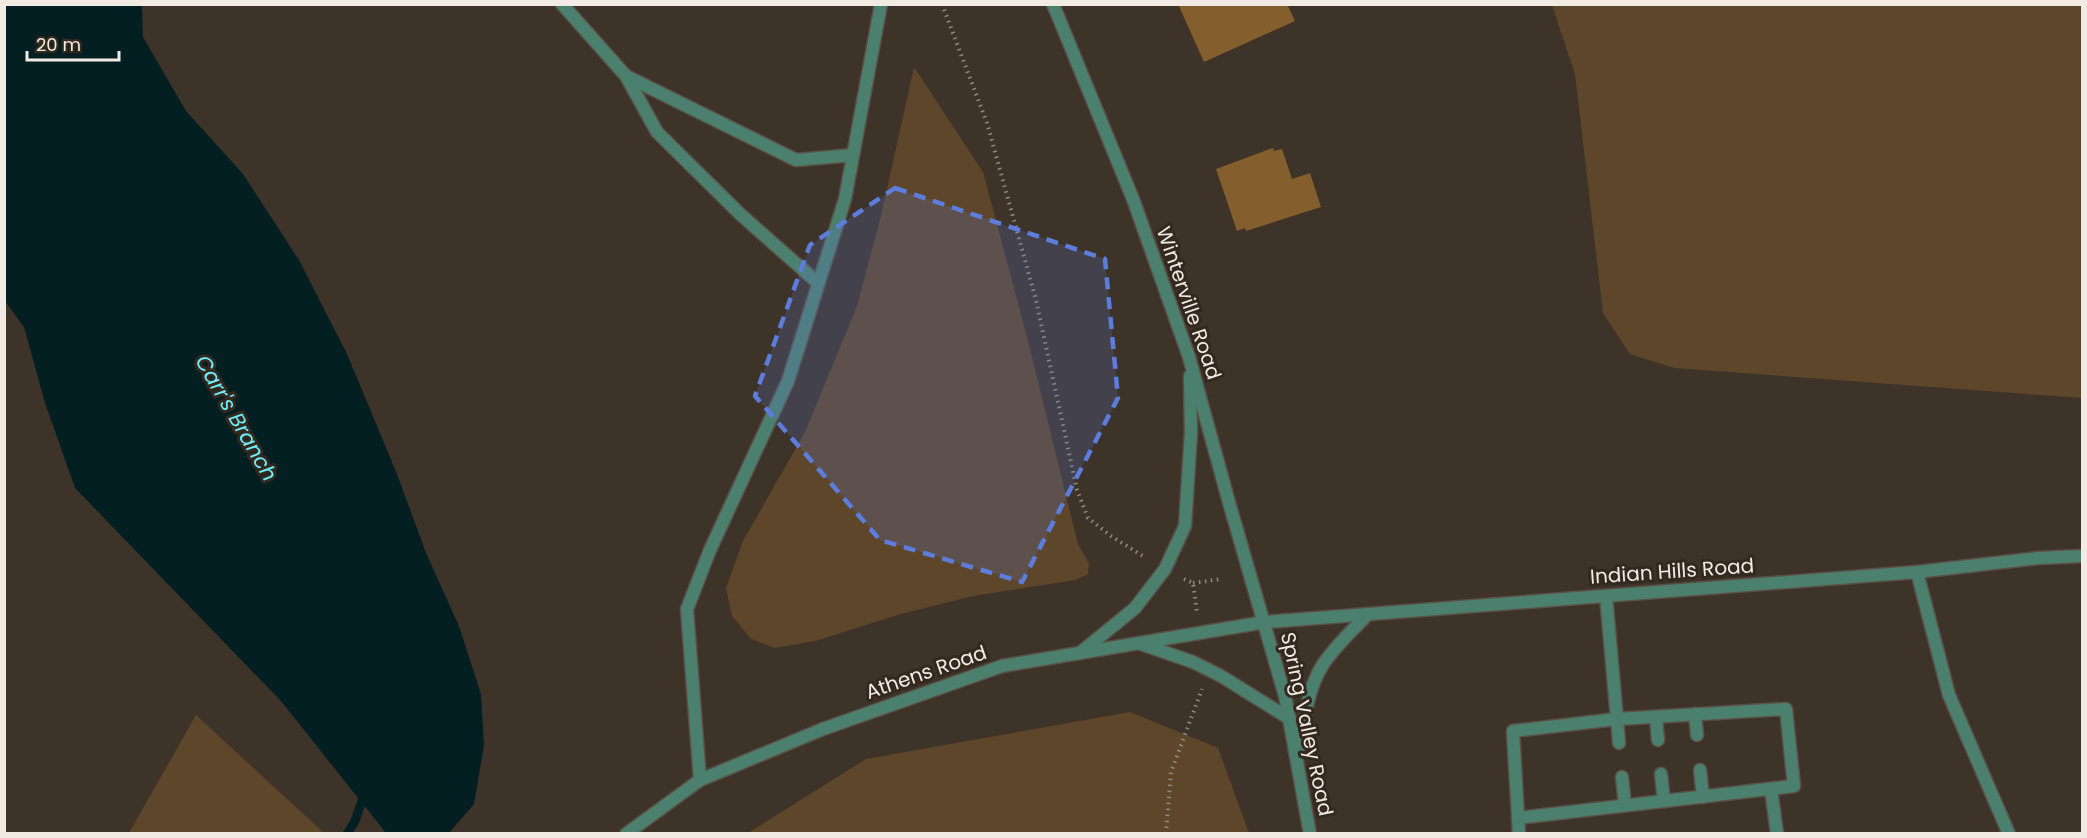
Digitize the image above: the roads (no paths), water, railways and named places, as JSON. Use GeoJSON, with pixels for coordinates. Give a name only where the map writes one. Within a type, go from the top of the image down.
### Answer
{"type":"FeatureCollection","features":[{"type":"Feature","properties":{"kind":"street"},"geometry":{"type":"LineString","coordinates":[[562,4],[626,76],[657,132],[740,214],[819,283]]}},
{"type":"Feature","properties":{"kind":"street"},"geometry":{"type":"LineString","coordinates":[[700,780],[687,609],[710,550],[788,381],[845,199],[881,4]]}},
{"type":"Feature","properties":{"kind":"street","name":"Winterville Road"},"geometry":{"type":"LineString","coordinates":[[1053,4],[1133,199],[1189,357],[1265,622]]}},
{"type":"Feature","properties":{"kind":"street"},"geometry":{"type":"LineString","coordinates":[[626,76],[796,160],[853,155]]}},
{"type":"Feature","properties":{"kind":"street"},"geometry":{"type":"LineString","coordinates":[[1078,655],[1135,609],[1165,569],[1185,526],[1191,432],[1189,357]]}},
{"type":"Feature","properties":{"kind":"street","name":"Indian Hills Road"},"geometry":{"type":"LineString","coordinates":[[1265,622],[1917,572],[2038,558],[2082,556]]}},
{"type":"Feature","properties":{"kind":"street"},"geometry":{"type":"LineString","coordinates":[[1917,572],[1949,695],[2009,834]]}},
{"type":"Feature","properties":{"kind":"street"},"geometry":{"type":"LineString","coordinates":[[1606,596],[1619,743]]}},
{"type":"Feature","properties":{"kind":"street"},"geometry":{"type":"LineString","coordinates":[[1297,758],[1313,684],[1321,667],[1368,614]]}},
{"type":"Feature","properties":{"kind":"street","name":"Athens Road"},"geometry":{"type":"LineString","coordinates":[[626,834],[700,780],[823,729],[1002,666],[1265,622]]}},
{"type":"Feature","properties":{"kind":"street","name":"Spring Valley Road"},"geometry":{"type":"LineString","coordinates":[[1265,622],[1290,719],[1310,834]]}},
{"type":"Feature","properties":{"kind":"street"},"geometry":{"type":"LineString","coordinates":[[1140,644],[1193,662],[1221,676],[1290,719]]}},
{"type":"Feature","properties":{"kind":"street"},"geometry":{"type":"LineString","coordinates":[[1518,818],[1794,786],[1786,709],[1617,719],[1513,731],[1518,818],[1519,834]]}},
{"type":"Feature","properties":{"kind":"street"},"geometry":{"type":"LineString","coordinates":[[1695,714],[1697,735]]}},
{"type":"Feature","properties":{"kind":"street"},"geometry":{"type":"LineString","coordinates":[[1656,717],[1658,740]]}},
{"type":"Feature","properties":{"kind":"street"},"geometry":{"type":"LineString","coordinates":[[1700,770],[1703,796]]}},
{"type":"Feature","properties":{"kind":"street"},"geometry":{"type":"LineString","coordinates":[[1662,774],[1664,801]]}},
{"type":"Feature","properties":{"kind":"street"},"geometry":{"type":"LineString","coordinates":[[1622,777],[1625,805]]}},
{"type":"Feature","properties":{"kind":"street"},"geometry":{"type":"LineString","coordinates":[[1771,789],[1777,834]]}},
{"type":"Feature","properties":{"kind":"water","name":"Carr's Branch"},"geometry":{"type":"Polygon","coordinates":[[[4,5],[142,5],[143,37],[186,111],[243,174],[299,260],[347,354],[397,474],[426,553],[459,626],[481,694],[484,745],[474,804],[449,833],[386,833],[281,701],[75,488],[45,403],[24,327],[5,301],[4,5]]]}},
{"type":"Feature","properties":{"kind":"waterway"},"geometry":{"type":"LineString","coordinates":[[347,834],[355,821],[365,792]]}}]}
